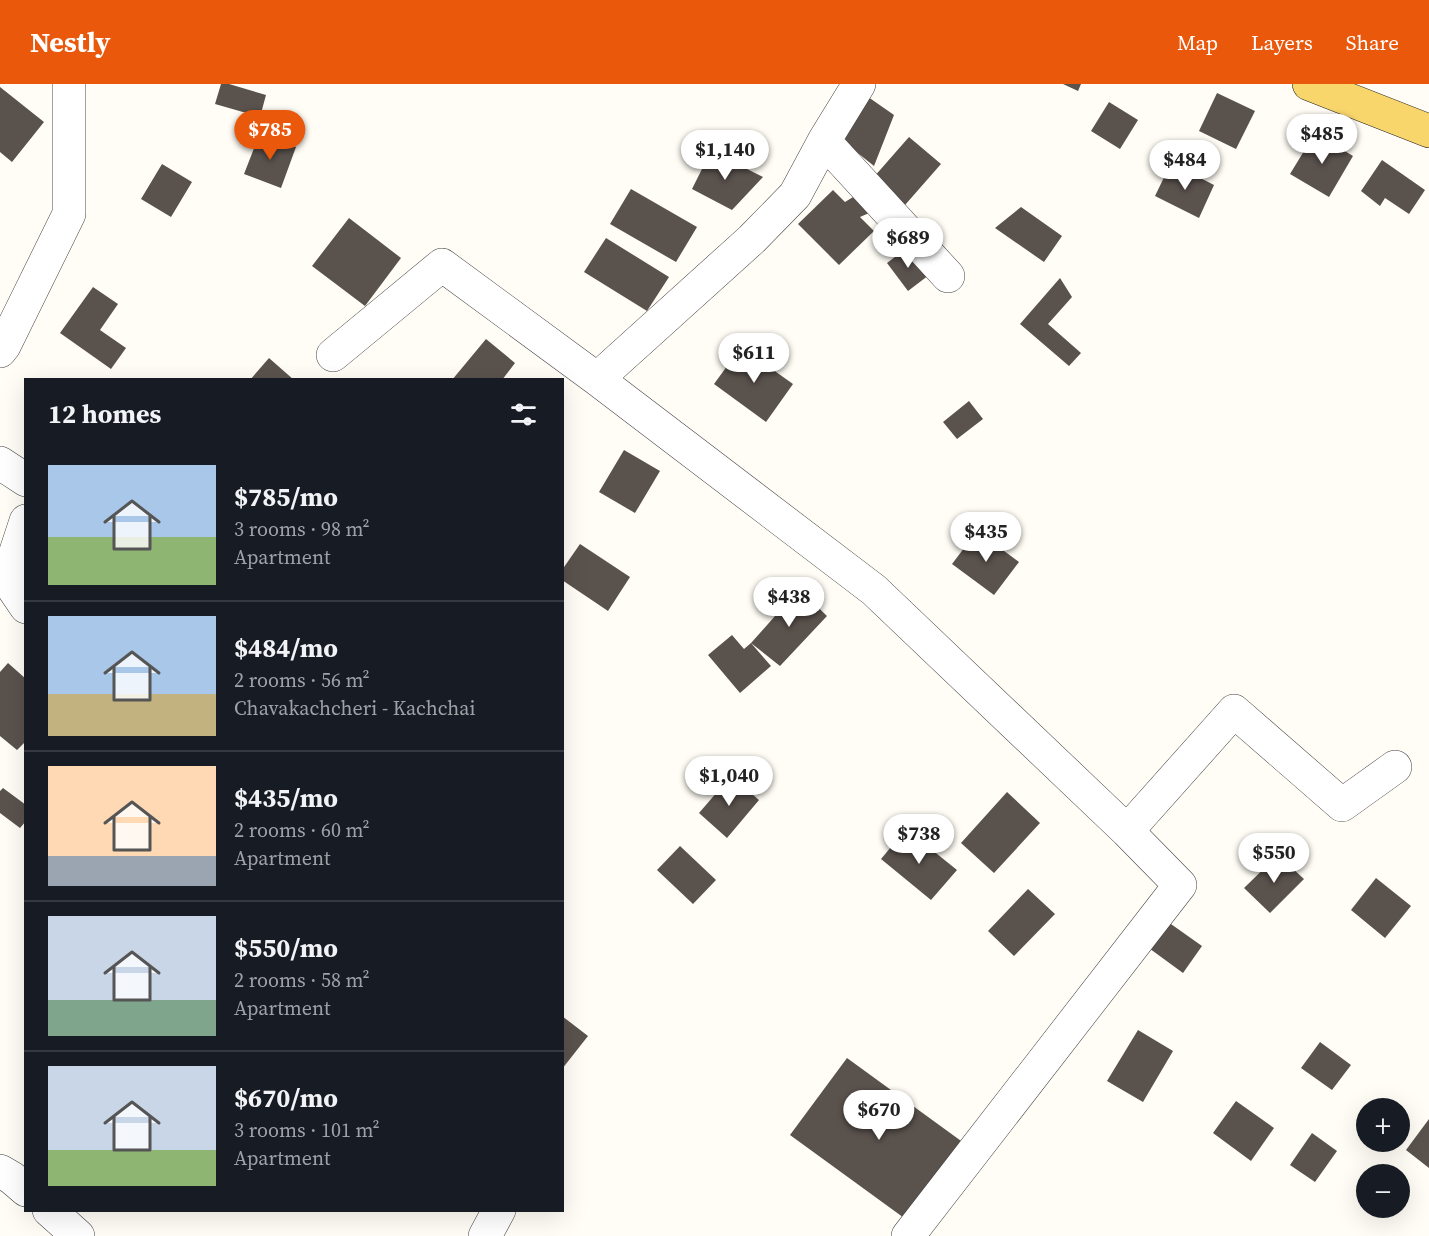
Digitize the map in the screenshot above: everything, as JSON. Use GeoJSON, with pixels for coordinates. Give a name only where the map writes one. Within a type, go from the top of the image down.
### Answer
{"type":"FeatureCollection","features":[{"type":"Feature","properties":{"kind":"main road"},"geometry":{"type":"LineString","coordinates":[[1309,84],[1429,131]]}},
{"type":"Feature","properties":{"kind":"street"},"geometry":{"type":"LineString","coordinates":[[0,351],[69,214],[69,84]]}},
{"type":"Feature","properties":{"kind":"street"},"geometry":{"type":"LineString","coordinates":[[597,379],[752,239],[795,195],[824,141],[859,84]]}},
{"type":"Feature","properties":{"kind":"street"},"geometry":{"type":"LineString","coordinates":[[824,141],[948,276]]}},
{"type":"Feature","properties":{"kind":"street"},"geometry":{"type":"LineString","coordinates":[[333,355],[442,265],[597,379],[874,590],[1127,831],[1180,885],[909,1236]]}},
{"type":"Feature","properties":{"kind":"street"},"geometry":{"type":"LineString","coordinates":[[0,463],[24,479]]}},
{"type":"Feature","properties":{"kind":"street"},"geometry":{"type":"LineString","coordinates":[[24,527],[7,579],[24,604]]}},
{"type":"Feature","properties":{"kind":"street"},"geometry":{"type":"LineString","coordinates":[[1127,831],[1234,711],[1342,805],[1395,767]]}},
{"type":"Feature","properties":{"kind":"street"},"geometry":{"type":"LineString","coordinates":[[0,1171],[24,1188]]}},
{"type":"Feature","properties":{"kind":"street"},"geometry":{"type":"LineString","coordinates":[[51,1212],[78,1236]]}},
{"type":"Feature","properties":{"kind":"street"},"geometry":{"type":"LineString","coordinates":[[485,1236],[498,1212]]}},
{"type":"Feature","properties":{"kind":"building"},"geometry":{"type":"Polygon","coordinates":[[[221,84],[229,84],[266,95],[260,117],[215,104],[221,84]]]}},
{"type":"Feature","properties":{"kind":"building"},"geometry":{"type":"Polygon","coordinates":[[[1063,84],[1081,84],[1078,91],[1063,84]]]}},
{"type":"Feature","properties":{"kind":"building"},"geometry":{"type":"Polygon","coordinates":[[[0,87],[44,122],[12,162],[0,152],[0,87]]]}},
{"type":"Feature","properties":{"kind":"building"},"geometry":{"type":"Polygon","coordinates":[[[861,92],[894,115],[874,166],[844,142],[861,92]]]}},
{"type":"Feature","properties":{"kind":"building"},"geometry":{"type":"Polygon","coordinates":[[[1217,93],[1255,111],[1236,149],[1199,131],[1217,93]]]}},
{"type":"Feature","properties":{"kind":"building"},"geometry":{"type":"Polygon","coordinates":[[[1109,102],[1138,120],[1120,149],[1091,131],[1109,102]]]}},
{"type":"Feature","properties":{"kind":"building"},"geometry":{"type":"Polygon","coordinates":[[[260,133],[296,147],[281,188],[244,174],[260,133]]]}},
{"type":"Feature","properties":{"kind":"building"},"geometry":{"type":"Polygon","coordinates":[[[1315,133],[1353,156],[1329,197],[1290,174],[1315,133]]]}},
{"type":"Feature","properties":{"kind":"building"},"geometry":{"type":"Polygon","coordinates":[[[909,137],[941,164],[905,205],[873,178],[909,137]]]}},
{"type":"Feature","properties":{"kind":"building"},"geometry":{"type":"Polygon","coordinates":[[[711,151],[763,177],[732,210],[692,189],[711,151]]]}},
{"type":"Feature","properties":{"kind":"building"},"geometry":{"type":"Polygon","coordinates":[[[1382,160],[1425,190],[1409,214],[1385,198],[1380,206],[1361,191],[1382,160]]]}},
{"type":"Feature","properties":{"kind":"building"},"geometry":{"type":"Polygon","coordinates":[[[1171,163],[1214,185],[1199,218],[1155,196],[1171,163]]]}},
{"type":"Feature","properties":{"kind":"building"},"geometry":{"type":"Polygon","coordinates":[[[162,164],[192,182],[171,217],[141,199],[162,164]]]}},
{"type":"Feature","properties":{"kind":"building"},"geometry":{"type":"Polygon","coordinates":[[[631,189],[697,227],[676,262],[610,224],[631,189]]]}},
{"type":"Feature","properties":{"kind":"building"},"geometry":{"type":"Polygon","coordinates":[[[833,190],[845,202],[858,194],[876,210],[860,217],[874,231],[839,265],[798,224],[833,190]]]}},
{"type":"Feature","properties":{"kind":"building"},"geometry":{"type":"Polygon","coordinates":[[[1021,207],[1062,236],[1044,262],[995,228],[1021,207]]]}},
{"type":"Feature","properties":{"kind":"building"},"geometry":{"type":"Polygon","coordinates":[[[349,218],[401,258],[365,306],[312,266],[349,218]]]}},
{"type":"Feature","properties":{"kind":"building"},"geometry":{"type":"Polygon","coordinates":[[[606,238],[669,277],[647,311],[584,272],[606,238]]]}},
{"type":"Feature","properties":{"kind":"building"},"geometry":{"type":"Polygon","coordinates":[[[908,247],[929,275],[908,291],[887,263],[908,247]]]}},
{"type":"Feature","properties":{"kind":"building"},"geometry":{"type":"Polygon","coordinates":[[[1060,278],[1072,297],[1048,324],[1081,353],[1069,366],[1020,324],[1060,278]]]}},
{"type":"Feature","properties":{"kind":"building"},"geometry":{"type":"Polygon","coordinates":[[[93,287],[118,304],[100,330],[126,348],[111,369],[60,333],[93,287]]]}},
{"type":"Feature","properties":{"kind":"building"},"geometry":{"type":"Polygon","coordinates":[[[486,339],[515,363],[504,378],[454,378],[486,339]]]}},
{"type":"Feature","properties":{"kind":"building"},"geometry":{"type":"Polygon","coordinates":[[[741,347],[793,384],[766,422],[714,384],[741,347]]]}},
{"type":"Feature","properties":{"kind":"building"},"geometry":{"type":"Polygon","coordinates":[[[269,358],[292,378],[252,378],[269,358]]]}},
{"type":"Feature","properties":{"kind":"building"},"geometry":{"type":"Polygon","coordinates":[[[969,401],[983,419],[957,439],[943,422],[969,401]]]}},
{"type":"Feature","properties":{"kind":"building"},"geometry":{"type":"Polygon","coordinates":[[[624,450],[660,471],[635,513],[599,492],[624,450]]]}},
{"type":"Feature","properties":{"kind":"building"},"geometry":{"type":"Polygon","coordinates":[[[977,531],[1019,562],[994,595],[952,564],[977,531]]]}},
{"type":"Feature","properties":{"kind":"building"},"geometry":{"type":"Polygon","coordinates":[[[580,544],[630,577],[608,611],[564,581],[564,567],[580,544]]]}},
{"type":"Feature","properties":{"kind":"building"},"geometry":{"type":"Polygon","coordinates":[[[799,589],[827,616],[780,666],[751,643],[799,589]]]}},
{"type":"Feature","properties":{"kind":"building"},"geometry":{"type":"Polygon","coordinates":[[[732,635],[744,649],[751,643],[771,666],[740,693],[708,655],[732,635]]]}},
{"type":"Feature","properties":{"kind":"building"},"geometry":{"type":"Polygon","coordinates":[[[8,663],[24,677],[24,743],[17,750],[0,736],[0,672],[8,663]]]}},
{"type":"Feature","properties":{"kind":"building"},"geometry":{"type":"Polygon","coordinates":[[[731,776],[759,800],[727,838],[699,813],[731,776]]]}},
{"type":"Feature","properties":{"kind":"building"},"geometry":{"type":"Polygon","coordinates":[[[3,788],[24,804],[24,823],[20,828],[0,813],[0,791],[3,788]]]}},
{"type":"Feature","properties":{"kind":"building"},"geometry":{"type":"Polygon","coordinates":[[[1007,792],[1040,823],[994,873],[961,843],[1007,792]]]}},
{"type":"Feature","properties":{"kind":"building"},"geometry":{"type":"Polygon","coordinates":[[[906,829],[957,870],[931,900],[881,859],[906,829]]]}},
{"type":"Feature","properties":{"kind":"building"},"geometry":{"type":"Polygon","coordinates":[[[680,846],[716,880],[693,904],[657,870],[680,846]]]}},
{"type":"Feature","properties":{"kind":"building"},"geometry":{"type":"Polygon","coordinates":[[[1278,855],[1304,879],[1270,913],[1244,888],[1278,855]]]}},
{"type":"Feature","properties":{"kind":"building"},"geometry":{"type":"Polygon","coordinates":[[[1376,878],[1411,906],[1385,938],[1351,910],[1376,878]]]}},
{"type":"Feature","properties":{"kind":"building"},"geometry":{"type":"Polygon","coordinates":[[[1028,889],[1055,914],[1014,956],[988,931],[1028,889]]]}},
{"type":"Feature","properties":{"kind":"building"},"geometry":{"type":"Polygon","coordinates":[[[1161,917],[1202,946],[1183,973],[1142,943],[1161,917]]]}},
{"type":"Feature","properties":{"kind":"building"},"geometry":{"type":"Polygon","coordinates":[[[564,1018],[588,1036],[564,1066],[564,1018]]]}},
{"type":"Feature","properties":{"kind":"building"},"geometry":{"type":"Polygon","coordinates":[[[1138,1030],[1173,1051],[1143,1102],[1107,1081],[1138,1030]]]}},
{"type":"Feature","properties":{"kind":"building"},"geometry":{"type":"Polygon","coordinates":[[[1320,1042],[1351,1065],[1332,1090],[1301,1068],[1320,1042]]]}},
{"type":"Feature","properties":{"kind":"building"},"geometry":{"type":"Polygon","coordinates":[[[847,1058],[968,1146],[911,1223],[790,1135],[847,1058]]]}},
{"type":"Feature","properties":{"kind":"building"},"geometry":{"type":"Polygon","coordinates":[[[1236,1101],[1274,1128],[1251,1161],[1213,1133],[1236,1101]]]}},
{"type":"Feature","properties":{"kind":"building"},"geometry":{"type":"Polygon","coordinates":[[[1429,1119],[1429,1168],[1409,1152],[1410,1145],[1429,1119]]]}},
{"type":"Feature","properties":{"kind":"building"},"geometry":{"type":"Polygon","coordinates":[[[1312,1133],[1337,1151],[1315,1182],[1290,1165],[1312,1133]]]}}]}
